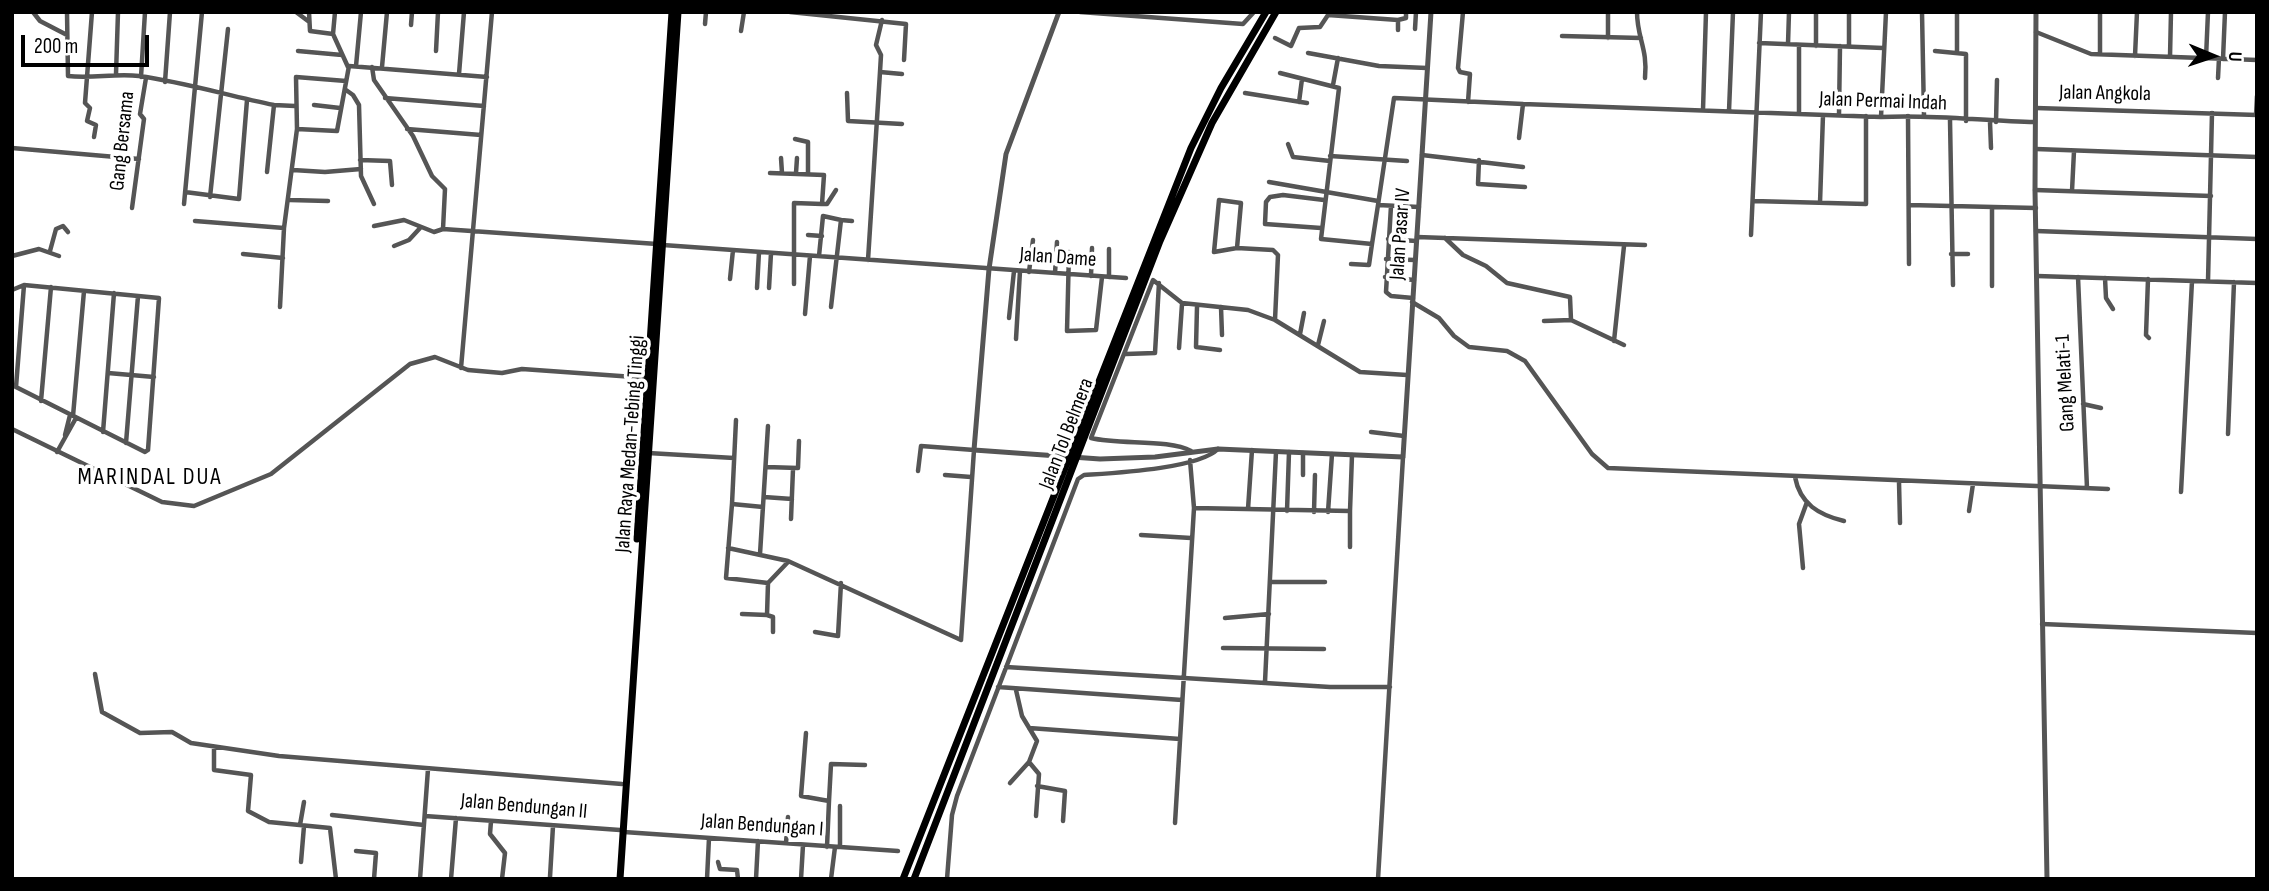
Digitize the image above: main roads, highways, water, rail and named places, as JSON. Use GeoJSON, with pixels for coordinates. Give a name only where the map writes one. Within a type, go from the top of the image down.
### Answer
{"type":"FeatureCollection","features":[{"type":"Feature","properties":{"kind":"highway","name":"Jalan Raya Medan-Tebing Tinggi"},"geometry":{"type":"LineString","coordinates":[[660,244],[672,12]]}},
{"type":"Feature","properties":{"kind":"highway","name":"Jalan Raya Medan-Tebing Tinggi"},"geometry":{"type":"LineString","coordinates":[[621,831],[650,378],[678,12]]}},
{"type":"Feature","properties":{"kind":"highway","name":"Jalan Tol Belmera"},"geometry":{"type":"LineString","coordinates":[[903,879],[1191,148],[1221,88],[1266,12]]}},
{"type":"Feature","properties":{"kind":"highway","name":"Jalan Tol Belmera"},"geometry":{"type":"LineString","coordinates":[[914,879],[1160,241],[1212,123],[1276,12]]}},
{"type":"Feature","properties":{"kind":"highway","name":"Jalan Raya Medan-Tebing Tinggi"},"geometry":{"type":"LineString","coordinates":[[618,879],[648,453],[650,378]]}},
{"type":"Feature","properties":{"kind":"district","name":"MARINDAL DUA"},"geometry":{"type":"Point","coordinates":[150,478]}}]}
